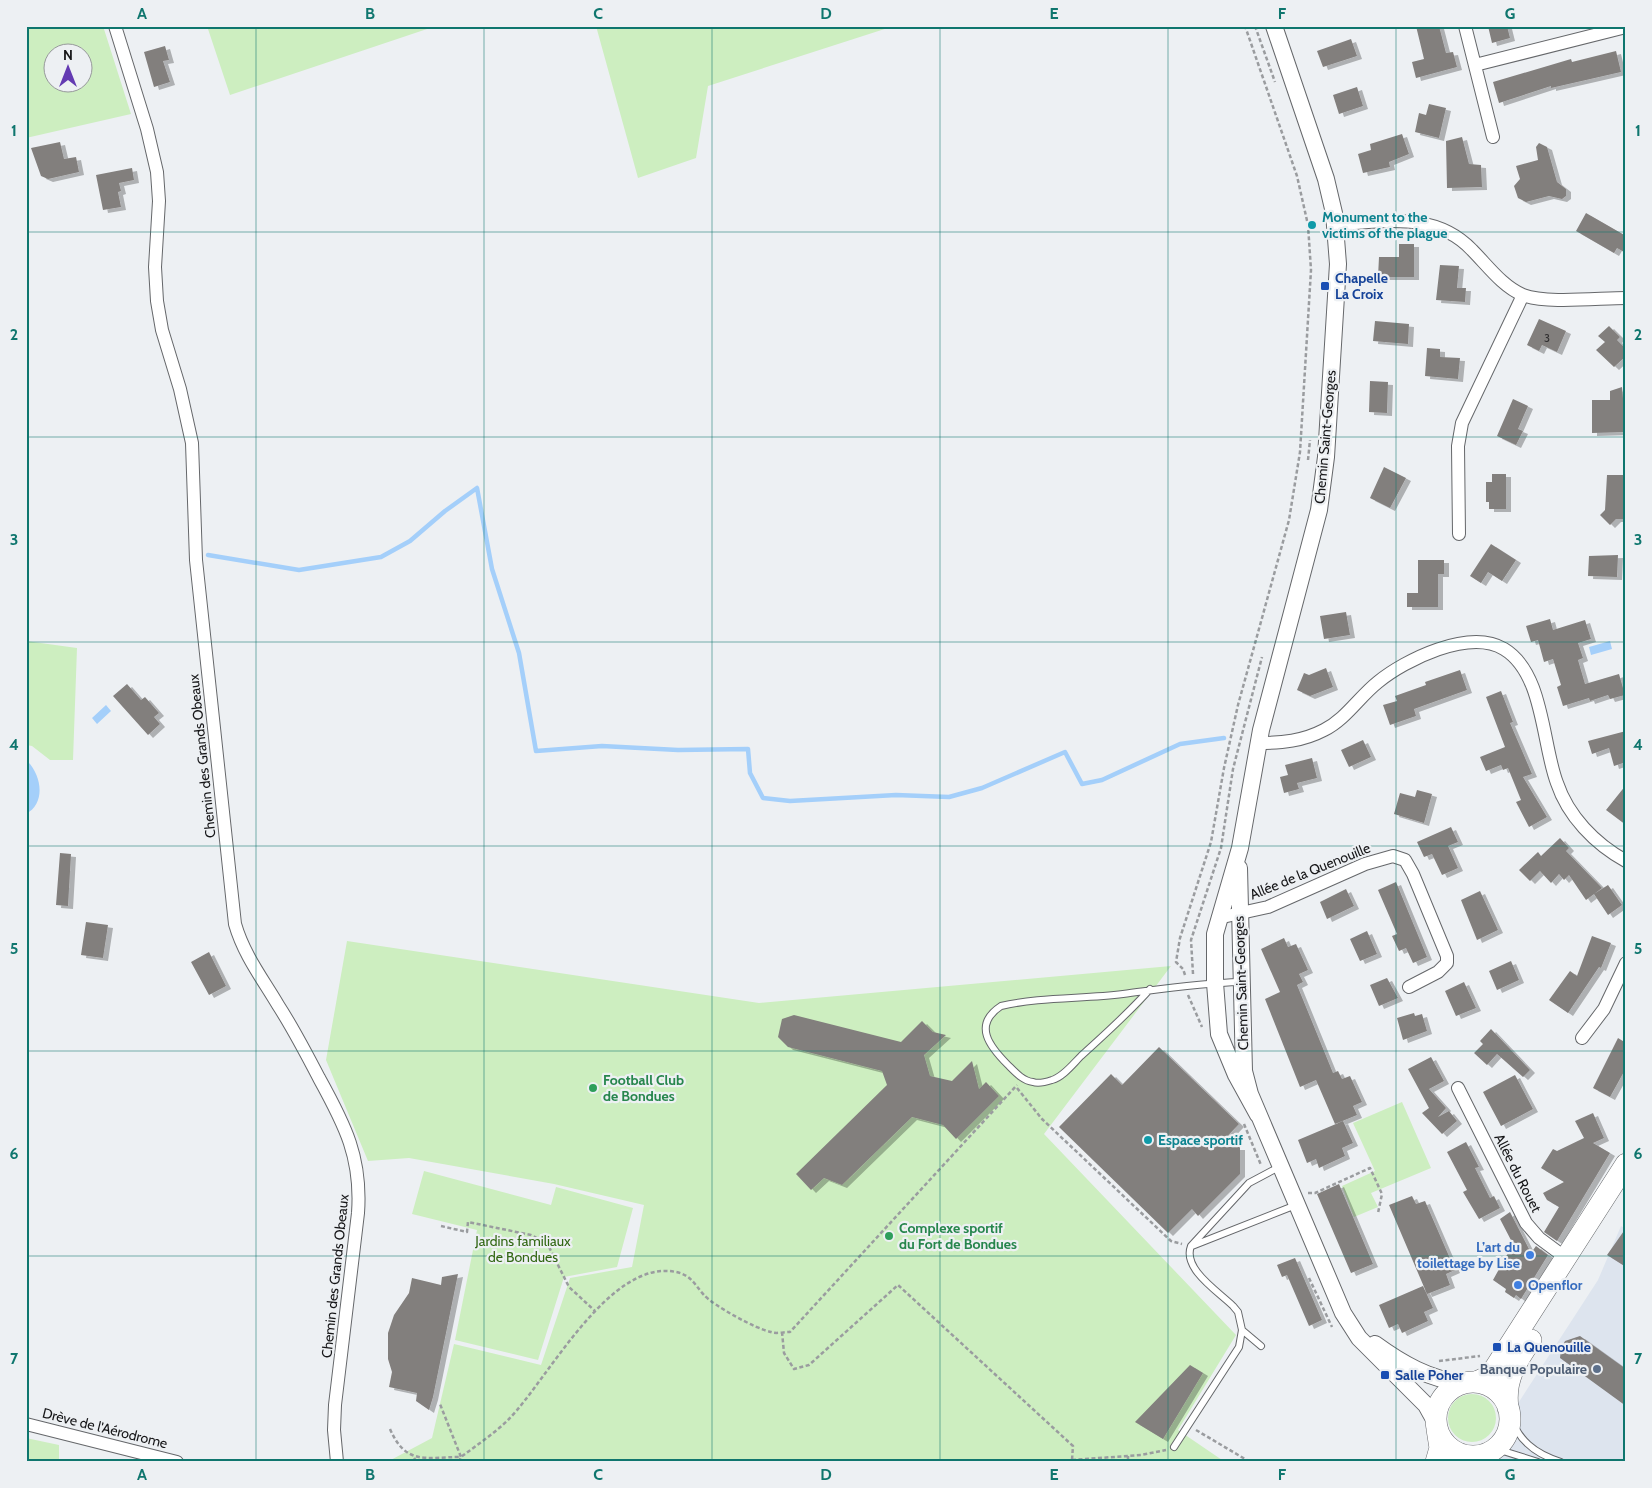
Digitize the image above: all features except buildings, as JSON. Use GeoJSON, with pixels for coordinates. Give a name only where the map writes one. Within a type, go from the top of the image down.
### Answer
{"type":"FeatureCollection","features":[{"type":"Feature","properties":{"kind":"main road"},"geometry":{"type":"LineString","coordinates":[[1436,1462],[1440,1448],[1436,1411],[1444,1396],[1469,1382],[1489,1375],[1626,1164]]}},
{"type":"Feature","properties":{"kind":"main road"},"geometry":{"type":"LineString","coordinates":[[1437,1426],[1442,1439],[1450,1448],[1471,1458],[1498,1446],[1509,1426],[1507,1387],[1512,1370],[1626,1185]]}},
{"type":"Feature","properties":{"kind":"main road"},"geometry":{"type":"LineString","coordinates":[[1469,1382],[1496,1390],[1509,1411]]}},
{"type":"Feature","properties":{"kind":"street","name":"Chemin des Grands Obeaux"},"geometry":{"type":"LineString","coordinates":[[115,26],[147,129],[157,172],[159,201],[156,266],[157,301],[162,330],[180,389],[192,444],[196,566],[235,924],[245,952],[288,1021],[344,1124],[358,1169],[360,1190],[358,1214],[335,1404],[334,1430],[337,1462]]}},
{"type":"Feature","properties":{"kind":"street","name":"Chemin Saint-Georges"},"geometry":{"type":"LineString","coordinates":[[1258,1115],[1236,1075],[1219,1034],[1214,940],[1218,918],[1240,848],[1258,743],[1310,550],[1323,485],[1338,290],[1336,224],[1320,160],[1274,26]]}},
{"type":"Feature","properties":{"kind":"street"},"geometry":{"type":"LineString","coordinates":[[1465,26],[1493,137]]}},
{"type":"Feature","properties":{"kind":"street"},"geometry":{"type":"LineString","coordinates":[[1475,65],[1626,26]]}},
{"type":"Feature","properties":{"kind":"street"},"geometry":{"type":"LineString","coordinates":[[1336,224],[1414,222],[1438,226],[1464,241],[1505,283],[1523,295],[1545,299],[1626,298]]}},
{"type":"Feature","properties":{"kind":"street"},"geometry":{"type":"LineString","coordinates":[[1458,534],[1458,446],[1462,423],[1523,295]]}},
{"type":"Feature","properties":{"kind":"street"},"geometry":{"type":"LineString","coordinates":[[1258,743],[1294,741],[1322,731],[1344,716],[1378,682],[1421,657],[1453,645],[1469,642],[1494,644],[1504,649],[1513,658],[1535,693],[1554,774],[1566,805],[1582,826],[1612,853],[1626,860]]}},
{"type":"Feature","properties":{"kind":"street","name":"Chemin Saint-Georges"},"geometry":{"type":"LineString","coordinates":[[1240,848],[1239,914],[1244,1071],[1258,1115],[1343,1313],[1359,1338],[1426,1405],[1437,1426]]}},
{"type":"Feature","properties":{"kind":"street","name":"Allée de la Quenouille"},"geometry":{"type":"LineString","coordinates":[[1218,918],[1268,907],[1381,858],[1393,856],[1405,860],[1447,956],[1447,963],[1438,972],[1409,987]]}},
{"type":"Feature","properties":{"kind":"street"},"geometry":{"type":"LineString","coordinates":[[1582,1038],[1604,1009],[1626,963]]}},
{"type":"Feature","properties":{"kind":"street","name":"Allée du Rouet"},"geometry":{"type":"LineString","coordinates":[[1458,1088],[1530,1228],[1539,1238],[1566,1258]]}},
{"type":"Feature","properties":{"kind":"street","name":"Chemin Saint-Georges"},"geometry":{"type":"LineString","coordinates":[[1343,1313],[1375,1344],[1399,1360],[1438,1379],[1469,1382]]}},
{"type":"Feature","properties":{"kind":"street","name":"Drève de l'Aérodrome"},"geometry":{"type":"LineString","coordinates":[[26,1424],[177,1462]]}},
{"type":"Feature","properties":{"kind":"lane"},"geometry":{"type":"LineString","coordinates":[[1150,989],[1132,1010],[1054,1080],[1033,1082],[1022,1078],[987,1042],[986,1026],[993,1011],[1001,1006],[1012,1003],[1123,994],[1150,989],[1215,982],[1241,982]]}},
{"type":"Feature","properties":{"kind":"lane"},"geometry":{"type":"LineString","coordinates":[[1174,1447],[1236,1354],[1242,1330],[1238,1312],[1192,1265],[1189,1255],[1191,1246],[1249,1183],[1280,1167]]}},
{"type":"Feature","properties":{"kind":"lane"},"geometry":{"type":"LineString","coordinates":[[1191,1246],[1294,1200]]}},
{"type":"Feature","properties":{"kind":"lane"},"geometry":{"type":"LineString","coordinates":[[1242,1330],[1261,1346]]}},
{"type":"Feature","properties":{"kind":"lane"},"geometry":{"type":"LineString","coordinates":[[1509,1411],[1517,1432],[1529,1446],[1542,1456],[1561,1462]]}},
{"type":"Feature","properties":{"kind":"lane"},"geometry":{"type":"LineString","coordinates":[[1471,1458],[1509,1452],[1538,1462]]}},
{"type":"Feature","properties":{"kind":"path"},"geometry":{"type":"LineString","coordinates":[[414,1458],[461,1457],[509,1419],[558,1353],[596,1311],[633,1279],[655,1270],[677,1272],[692,1279],[705,1296],[723,1309],[771,1332],[790,1332],[1016,1087],[1022,1078]]}},
{"type":"Feature","properties":{"kind":"path"},"geometry":{"type":"LineString","coordinates":[[1016,1087],[1042,1119],[1171,1241],[1191,1246]]}},
{"type":"Feature","properties":{"kind":"path"},"geometry":{"type":"LineString","coordinates":[[1294,1200],[1370,1168],[1382,1194],[1378,1213]]}},
{"type":"Feature","properties":{"kind":"path"},"geometry":{"type":"LineString","coordinates":[[441,1226],[467,1232],[468,1222],[531,1235],[547,1244],[569,1287],[596,1311]]}},
{"type":"Feature","properties":{"kind":"path"},"geometry":{"type":"LineString","coordinates":[[782,1332],[784,1353],[794,1369],[809,1365],[898,1285],[1073,1446],[1072,1460]]}},
{"type":"Feature","properties":{"kind":"path"},"geometry":{"type":"LineString","coordinates":[[1425,1373],[1441,1360],[1504,1354]]}},
{"type":"Feature","properties":{"kind":"path"},"geometry":{"type":"LineString","coordinates":[[440,1404],[461,1457],[460,1462]]}},
{"type":"Feature","properties":{"kind":"path"},"geometry":{"type":"LineString","coordinates":[[1188,1426],[1250,1462]]}},
{"type":"Feature","properties":{"kind":"path"},"geometry":{"type":"LineString","coordinates":[[390,1429],[397,1446],[417,1462]]}},
{"type":"Feature","properties":{"kind":"path"},"geometry":{"type":"LineString","coordinates":[[1049,1462],[1160,1453],[1174,1447]]}},
{"type":"Feature","properties":{"kind":"path"},"geometry":{"type":"LineString","coordinates":[[1128,1456],[1128,1462]]}},
{"type":"Feature","properties":{"kind":"shaded area"},"geometry":{"type":"Polygon","coordinates":[[[1621,1226],[1626,1229],[1626,1462],[1483,1462],[1515,1408],[1598,1280],[1621,1226]]]}},
{"type":"Feature","properties":{"kind":"green space"},"geometry":{"type":"Polygon","coordinates":[[[26,26],[103,26],[131,114],[26,138],[26,26]]]}},
{"type":"Feature","properties":{"kind":"green space"},"geometry":{"type":"Polygon","coordinates":[[[215,26],[436,26],[230,95],[208,29],[215,26]]]}},
{"type":"Feature","properties":{"kind":"green space"},"geometry":{"type":"Polygon","coordinates":[[[596,26],[894,26],[708,86],[696,158],[638,178],[596,26]]]}},
{"type":"Feature","properties":{"kind":"green space"},"geometry":{"type":"Polygon","coordinates":[[[26,641],[77,648],[73,760],[50,760],[32,746],[26,745],[26,641]]]}},
{"type":"Feature","properties":{"kind":"green space","name":"Complexe sportif du Fort de Bondues"},"geometry":{"type":"Polygon","coordinates":[[[347,941],[759,1003],[1171,966],[1044,1134],[1236,1335],[1178,1430],[1225,1462],[387,1462],[432,1438],[454,1344],[541,1365],[570,1278],[632,1267],[644,1205],[554,1184],[409,1158],[368,1161],[326,1060],[347,941]]]}},
{"type":"Feature","properties":{"kind":"green space"},"geometry":{"type":"Polygon","coordinates":[[[1402,1102],[1431,1168],[1371,1193],[1378,1207],[1354,1217],[1342,1186],[1375,1171],[1353,1123],[1402,1102]]]}},
{"type":"Feature","properties":{"kind":"green space","name":"Jardins familiaux de Bondues"},"geometry":{"type":"Polygon","coordinates":[[[424,1171],[551,1205],[556,1187],[633,1208],[617,1267],[564,1277],[538,1360],[455,1340],[477,1230],[412,1214],[424,1171]]]}},
{"type":"Feature","properties":{"kind":"green space"},"geometry":{"type":"Polygon","coordinates":[[[1472,1394],[1481,1396],[1489,1401],[1494,1409],[1496,1418],[1494,1427],[1489,1435],[1481,1440],[1472,1442],[1463,1440],[1455,1435],[1450,1427],[1448,1418],[1450,1409],[1455,1401],[1463,1396],[1472,1394]]]}},
{"type":"Feature","properties":{"kind":"green space"},"geometry":{"type":"Polygon","coordinates":[[[26,1438],[59,1445],[59,1462],[26,1462],[26,1438]]]}},
{"type":"Feature","properties":{"kind":"water"},"geometry":{"type":"Polygon","coordinates":[[[1610,641],[1612,649],[1591,655],[1589,647],[1610,641]]]}},
{"type":"Feature","properties":{"kind":"water"},"geometry":{"type":"Polygon","coordinates":[[[106,705],[111,711],[97,724],[92,718],[106,705]]]}},
{"type":"Feature","properties":{"kind":"water"},"geometry":{"type":"Polygon","coordinates":[[[26,760],[35,772],[40,788],[37,803],[26,814],[26,760]]]}},
{"type":"Feature","properties":{"kind":"waterway"},"geometry":{"type":"LineString","coordinates":[[208,555],[299,570],[381,557],[410,541],[445,511],[477,488],[492,569],[519,653],[536,751],[602,746],[678,750],[748,749],[750,773],[763,798],[790,801],[896,795],[949,797],[982,788],[1065,752],[1082,784],[1102,780],[1180,744],[1224,738]]}},
{"type":"Feature","properties":{"kind":"place","name":"Monument to the victims of the plague"},"geometry":{"type":"Point","coordinates":[1312,225]}},
{"type":"Feature","properties":{"kind":"place","name":"Chapelle La Croix"},"geometry":{"type":"Point","coordinates":[1325,286]}},
{"type":"Feature","properties":{"kind":"place","name":"Football Club de Bondues"},"geometry":{"type":"Point","coordinates":[593,1088]}},
{"type":"Feature","properties":{"kind":"place","name":"Espace sportif"},"geometry":{"type":"Point","coordinates":[1148,1140]}},
{"type":"Feature","properties":{"kind":"place","name":"Complexe sportif du Fort de Bondues"},"geometry":{"type":"Point","coordinates":[889,1236]}},
{"type":"Feature","properties":{"kind":"place","name":"L’art du toilettage by Lise"},"geometry":{"type":"Point","coordinates":[1530,1255]}},
{"type":"Feature","properties":{"kind":"place","name":"Openflor"},"geometry":{"type":"Point","coordinates":[1518,1285]}},
{"type":"Feature","properties":{"kind":"place","name":"La Quenouille"},"geometry":{"type":"Point","coordinates":[1497,1347]}},
{"type":"Feature","properties":{"kind":"place","name":"Banque Populaire"},"geometry":{"type":"Point","coordinates":[1597,1369]}},
{"type":"Feature","properties":{"kind":"place","name":"Salle Poher"},"geometry":{"type":"Point","coordinates":[1385,1375]}}]}
